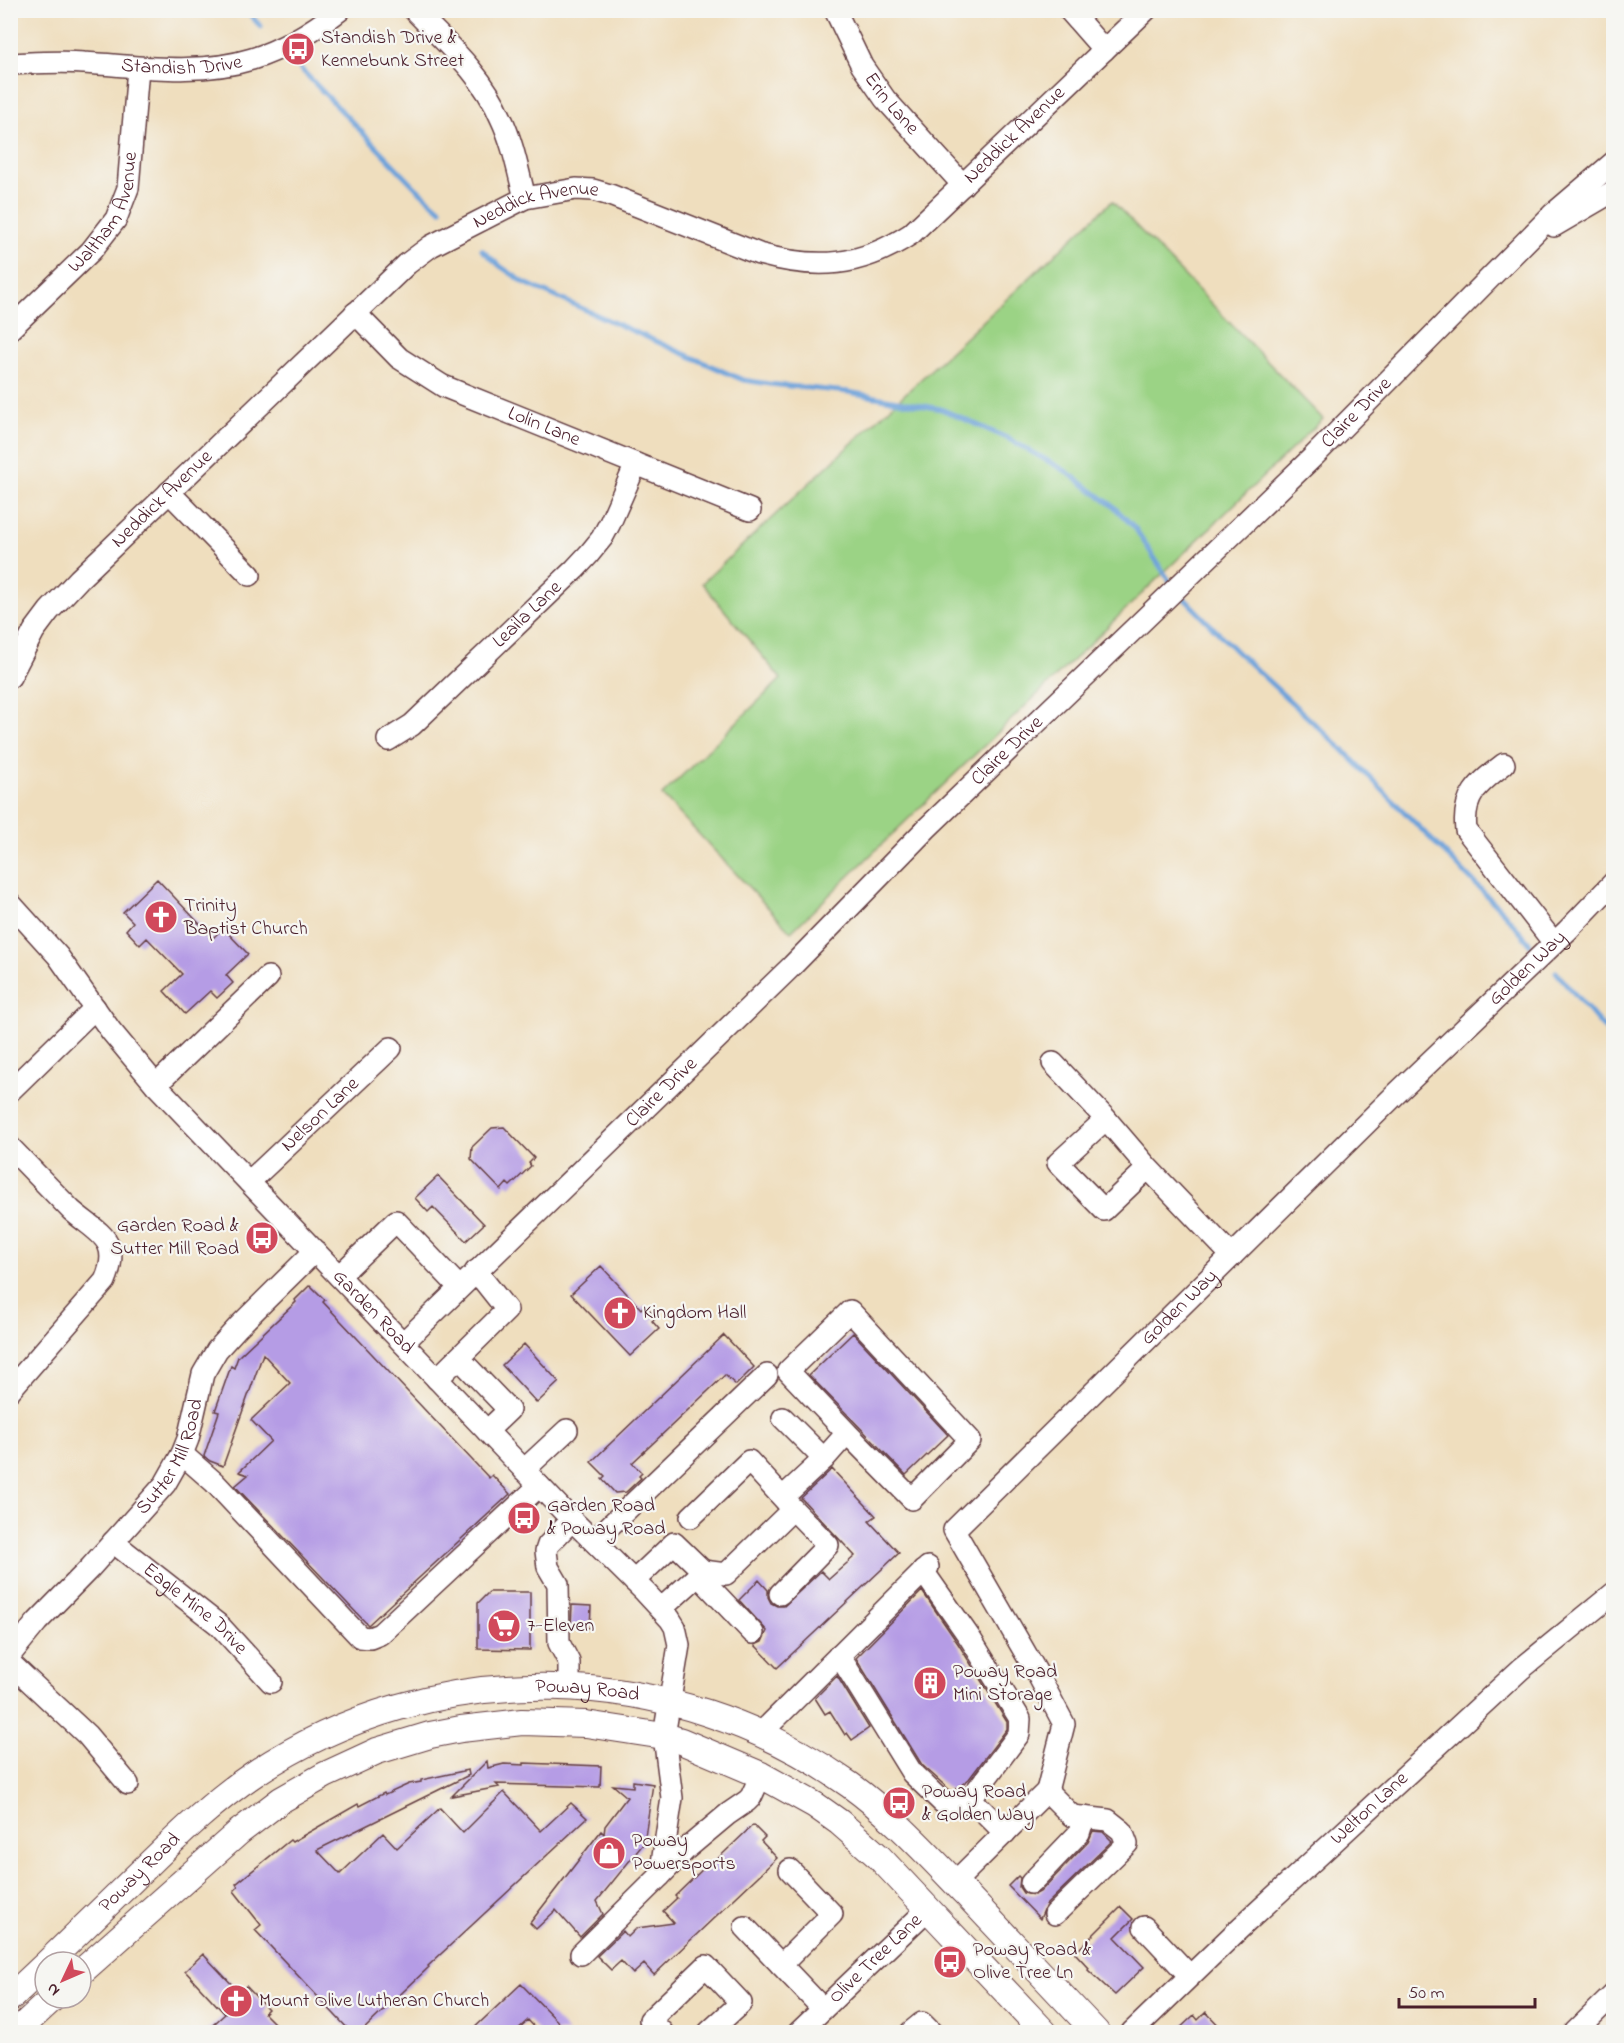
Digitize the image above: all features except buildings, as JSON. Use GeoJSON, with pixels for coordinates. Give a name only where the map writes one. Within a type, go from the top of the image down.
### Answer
{"type":"FeatureCollection","features":[{"type":"Feature","properties":{"kind":"main road","name":"Poway Road"},"geometry":{"type":"LineString","coordinates":[[61,1950],[196,1820],[253,1775],[310,1741],[365,1717],[425,1700],[492,1689],[569,1687],[621,1692],[705,1712],[759,1734],[813,1761],[863,1795],[906,1833],[1096,2032]]}},
{"type":"Feature","properties":{"kind":"main road","name":"Poway Road"},"geometry":{"type":"LineString","coordinates":[[93,1961],[252,1821],[325,1775],[377,1751],[430,1735],[522,1722],[586,1724],[664,1736],[697,1747],[770,1779],[839,1822],[879,1857],[1044,2032]]}},
{"type":"Feature","properties":{"kind":"main road"},"geometry":{"type":"LineString","coordinates":[[770,1779],[812,1788],[826,1796],[868,1828],[933,1889],[942,1891],[955,1882]]}},
{"type":"Feature","properties":{"kind":"main road"},"geometry":{"type":"LineString","coordinates":[[928,1908],[935,1904],[945,1904],[955,1908],[1074,2032]]}},
{"type":"Feature","properties":{"kind":"main road","name":"Poway Road"},"geometry":{"type":"LineString","coordinates":[[10,1998],[33,1976]]}},
{"type":"Feature","properties":{"kind":"main road"},"geometry":{"type":"LineString","coordinates":[[16,2032],[40,2010]]}},
{"type":"Feature","properties":{"kind":"street","name":"Standish Drive"},"geometry":{"type":"LineString","coordinates":[[10,64],[70,62],[138,68],[204,68],[252,59],[289,44],[340,10]]}},
{"type":"Feature","properties":{"kind":"street"},"geometry":{"type":"LineString","coordinates":[[414,10],[463,61],[490,97],[508,134],[525,198]]}},
{"type":"Feature","properties":{"kind":"street","name":"Erin Lane"},"geometry":{"type":"LineString","coordinates":[[835,10],[856,56],[885,99],[963,186]]}},
{"type":"Feature","properties":{"kind":"street"},"geometry":{"type":"LineString","coordinates":[[1069,10],[1104,50]]}},
{"type":"Feature","properties":{"kind":"street","name":"Neddick Avenue"},"geometry":{"type":"LineString","coordinates":[[10,677],[34,631],[79,579],[355,313],[407,264],[431,246],[525,198],[576,189],[593,190],[610,195],[759,254],[796,263],[816,265],[860,259],[894,245],[911,234],[1146,10]]}},
{"type":"Feature","properties":{"kind":"street","name":"Waltham Avenue"},"geometry":{"type":"LineString","coordinates":[[10,328],[91,251],[116,219],[128,188],[138,68]]}},
{"type":"Feature","properties":{"kind":"street","name":"Claire Drive"},"geometry":{"type":"LineString","coordinates":[[403,1343],[792,966],[927,828],[1314,456],[1553,214],[1614,162]]}},
{"type":"Feature","properties":{"kind":"street"},"geometry":{"type":"LineString","coordinates":[[1523,245],[1614,191]]}},
{"type":"Feature","properties":{"kind":"street","name":"Lolin Lane"},"geometry":{"type":"LineString","coordinates":[[355,313],[399,358],[443,386],[750,510]]}},
{"type":"Feature","properties":{"kind":"street","name":"Leaila Lane"},"geometry":{"type":"LineString","coordinates":[[388,740],[412,725],[590,554],[610,523],[636,464]]}},
{"type":"Feature","properties":{"kind":"street"},"geometry":{"type":"LineString","coordinates":[[170,492],[250,575]]}},
{"type":"Feature","properties":{"kind":"street"},"geometry":{"type":"LineString","coordinates":[[1504,764],[1481,782],[1467,801],[1464,814],[1466,830],[1554,943]]}},
{"type":"Feature","properties":{"kind":"street","name":"Golden Way"},"geometry":{"type":"LineString","coordinates":[[1047,1791],[1064,1725],[1037,1673],[954,1530],[1614,882]]}},
{"type":"Feature","properties":{"kind":"street","name":"Garden Road"},"geometry":{"type":"LineString","coordinates":[[10,903],[58,956],[95,1008],[156,1085],[539,1486],[662,1609],[675,1627],[679,1645],[664,1736],[672,1798],[660,1876]]}},
{"type":"Feature","properties":{"kind":"street"},"geometry":{"type":"LineString","coordinates":[[156,1085],[268,977]]}},
{"type":"Feature","properties":{"kind":"street"},"geometry":{"type":"LineString","coordinates":[[10,1091],[95,1008]]}},
{"type":"Feature","properties":{"kind":"street","name":"Nelson Lane"},"geometry":{"type":"LineString","coordinates":[[249,1182],[391,1048]]}},
{"type":"Feature","properties":{"kind":"street"},"geometry":{"type":"LineString","coordinates":[[1053,1063],[1232,1256]]}},
{"type":"Feature","properties":{"kind":"street"},"geometry":{"type":"LineString","coordinates":[[1106,1119],[1058,1163],[1104,1210],[1148,1167]]}},
{"type":"Feature","properties":{"kind":"street"},"geometry":{"type":"LineString","coordinates":[[10,1147],[71,1210],[94,1226],[106,1239],[111,1254],[110,1269],[105,1281],[10,1390]]}},
{"type":"Feature","properties":{"kind":"street"},"geometry":{"type":"LineString","coordinates":[[339,1276],[396,1221],[459,1287]]}},
{"type":"Feature","properties":{"kind":"street","name":"Sutter Mill Road"},"geometry":{"type":"LineString","coordinates":[[10,1655],[37,1622],[165,1484],[188,1439],[203,1374],[217,1350],[315,1251]]}},
{"type":"Feature","properties":{"kind":"street"},"geometry":{"type":"LineString","coordinates":[[437,1379],[507,1310],[476,1271]]}},
{"type":"Feature","properties":{"kind":"street"},"geometry":{"type":"LineString","coordinates":[[850,1311],[970,1440],[912,1499],[847,1433],[788,1371],[850,1311]]}},
{"type":"Feature","properties":{"kind":"street"},"geometry":{"type":"LineString","coordinates":[[459,1358],[509,1410],[487,1431]]}},
{"type":"Feature","properties":{"kind":"street"},"geometry":{"type":"LineString","coordinates":[[594,1541],[767,1375]]}},
{"type":"Feature","properties":{"kind":"street"},"geometry":{"type":"LineString","coordinates":[[783,1418],[824,1459]]}},
{"type":"Feature","properties":{"kind":"street"},"geometry":{"type":"LineString","coordinates":[[524,1470],[567,1430]]}},
{"type":"Feature","properties":{"kind":"street"},"geometry":{"type":"LineString","coordinates":[[662,1609],[700,1573],[726,1574],[847,1433]]}},
{"type":"Feature","properties":{"kind":"street"},"geometry":{"type":"LineString","coordinates":[[182,1454],[214,1482],[360,1637],[370,1638],[380,1634],[539,1486]]}},
{"type":"Feature","properties":{"kind":"street"},"geometry":{"type":"LineString","coordinates":[[691,1517],[749,1461],[828,1545],[780,1594]]}},
{"type":"Feature","properties":{"kind":"street"},"geometry":{"type":"LineString","coordinates":[[569,1687],[569,1662],[559,1643],[558,1584],[548,1568],[546,1551],[548,1545],[572,1520]]}},
{"type":"Feature","properties":{"kind":"street","name":"Eagle Mine Drive"},"geometry":{"type":"LineString","coordinates":[[113,1542],[213,1620],[271,1682]]}},
{"type":"Feature","properties":{"kind":"street"},"geometry":{"type":"LineString","coordinates":[[634,1581],[674,1543],[753,1633]]}},
{"type":"Feature","properties":{"kind":"street"},"geometry":{"type":"LineString","coordinates":[[759,1734],[926,1569],[1020,1719],[1019,1734],[968,1802]]}},
{"type":"Feature","properties":{"kind":"street","name":"Welton Lane"},"geometry":{"type":"LineString","coordinates":[[1132,2032],[1239,1929],[1521,1669],[1614,1593]]}},
{"type":"Feature","properties":{"kind":"street"},"geometry":{"type":"LineString","coordinates":[[839,1655],[912,1773],[942,1802],[951,1805],[968,1802],[978,1806],[1005,1833]]}},
{"type":"Feature","properties":{"kind":"street"},"geometry":{"type":"LineString","coordinates":[[10,1663],[87,1735],[128,1784]]}},
{"type":"Feature","properties":{"kind":"street"},"geometry":{"type":"LineString","coordinates":[[581,1954],[685,1850],[747,1801],[770,1779]]}},
{"type":"Feature","properties":{"kind":"street"},"geometry":{"type":"LineString","coordinates":[[955,1882],[1047,1791],[1072,1816],[1108,1820],[1122,1831],[1127,1844],[1055,1914]]}},
{"type":"Feature","properties":{"kind":"street"},"geometry":{"type":"LineString","coordinates":[[1031,1882],[1079,1833],[1084,1817]]}},
{"type":"Feature","properties":{"kind":"street"},"geometry":{"type":"LineString","coordinates":[[781,1965],[832,1914],[790,1870]]}},
{"type":"Feature","properties":{"kind":"street","name":"Olive Tree Lane"},"geometry":{"type":"LineString","coordinates":[[799,2032],[928,1908]]}},
{"type":"Feature","properties":{"kind":"street"},"geometry":{"type":"LineString","coordinates":[[745,1927],[823,2009]]}},
{"type":"Feature","properties":{"kind":"street"},"geometry":{"type":"LineString","coordinates":[[1144,1927],[1190,1976]]}},
{"type":"Feature","properties":{"kind":"street"},"geometry":{"type":"LineString","coordinates":[[662,2032],[650,2020],[706,1966],[741,2003],[709,2032]]}},
{"type":"Feature","properties":{"kind":"street"},"geometry":{"type":"LineString","coordinates":[[1575,2032],[1614,1994]]}},
{"type":"Feature","properties":{"kind":"street"},"geometry":{"type":"LineString","coordinates":[[911,2032],[921,2023],[931,2032]]}},
{"type":"Feature","properties":{"kind":"green space"},"geometry":{"type":"Polygon","coordinates":[[[1112,201],[1323,419],[791,932],[662,795],[781,679],[702,583],[1112,201]]]}},
{"type":"Feature","properties":{"kind":"waterway"},"geometry":{"type":"LineString","coordinates":[[246,10],[261,27]]}},
{"type":"Feature","properties":{"kind":"waterway"},"geometry":{"type":"LineString","coordinates":[[300,68],[416,188],[441,210]]}},
{"type":"Feature","properties":{"kind":"waterway"},"geometry":{"type":"LineString","coordinates":[[482,250],[525,283],[743,380],[848,392],[941,409],[1007,438],[1064,470],[1113,506],[1135,528],[1172,585]]}},
{"type":"Feature","properties":{"kind":"waterway"},"geometry":{"type":"LineString","coordinates":[[1182,596],[1236,651],[1343,750],[1505,914],[1530,944]]}},
{"type":"Feature","properties":{"kind":"waterway"},"geometry":{"type":"LineString","coordinates":[[1556,972],[1614,1040]]}},
{"type":"Feature","properties":{"kind":"place","name":"Standish Drive & Kennebunk Street"},"geometry":{"type":"Point","coordinates":[298,49]}},
{"type":"Feature","properties":{"kind":"place","name":"Trinity Baptist Church"},"geometry":{"type":"Point","coordinates":[161,917]}},
{"type":"Feature","properties":{"kind":"place","name":"Garden Road & Sutter Mill Road"},"geometry":{"type":"Point","coordinates":[262,1238]}},
{"type":"Feature","properties":{"kind":"place","name":"Kingdom Hall"},"geometry":{"type":"Point","coordinates":[620,1313]}},
{"type":"Feature","properties":{"kind":"place","name":"Garden Road & Poway Road"},"geometry":{"type":"Point","coordinates":[524,1518]}},
{"type":"Feature","properties":{"kind":"place","name":"7-Eleven"},"geometry":{"type":"Point","coordinates":[504,1626]}},
{"type":"Feature","properties":{"kind":"place","name":"Poway Road Mini Storage"},"geometry":{"type":"Point","coordinates":[930,1683]}},
{"type":"Feature","properties":{"kind":"place","name":"Poway Road & Golden Way"},"geometry":{"type":"Point","coordinates":[899,1803]}},
{"type":"Feature","properties":{"kind":"place","name":"Poway Powersports"},"geometry":{"type":"Point","coordinates":[609,1853]}},
{"type":"Feature","properties":{"kind":"place","name":"Poway Road & Olive Tree Ln"},"geometry":{"type":"Point","coordinates":[950,1962]}},
{"type":"Feature","properties":{"kind":"place","name":"Mount Olive Lutheran Church"},"geometry":{"type":"Point","coordinates":[236,2001]}}]}
